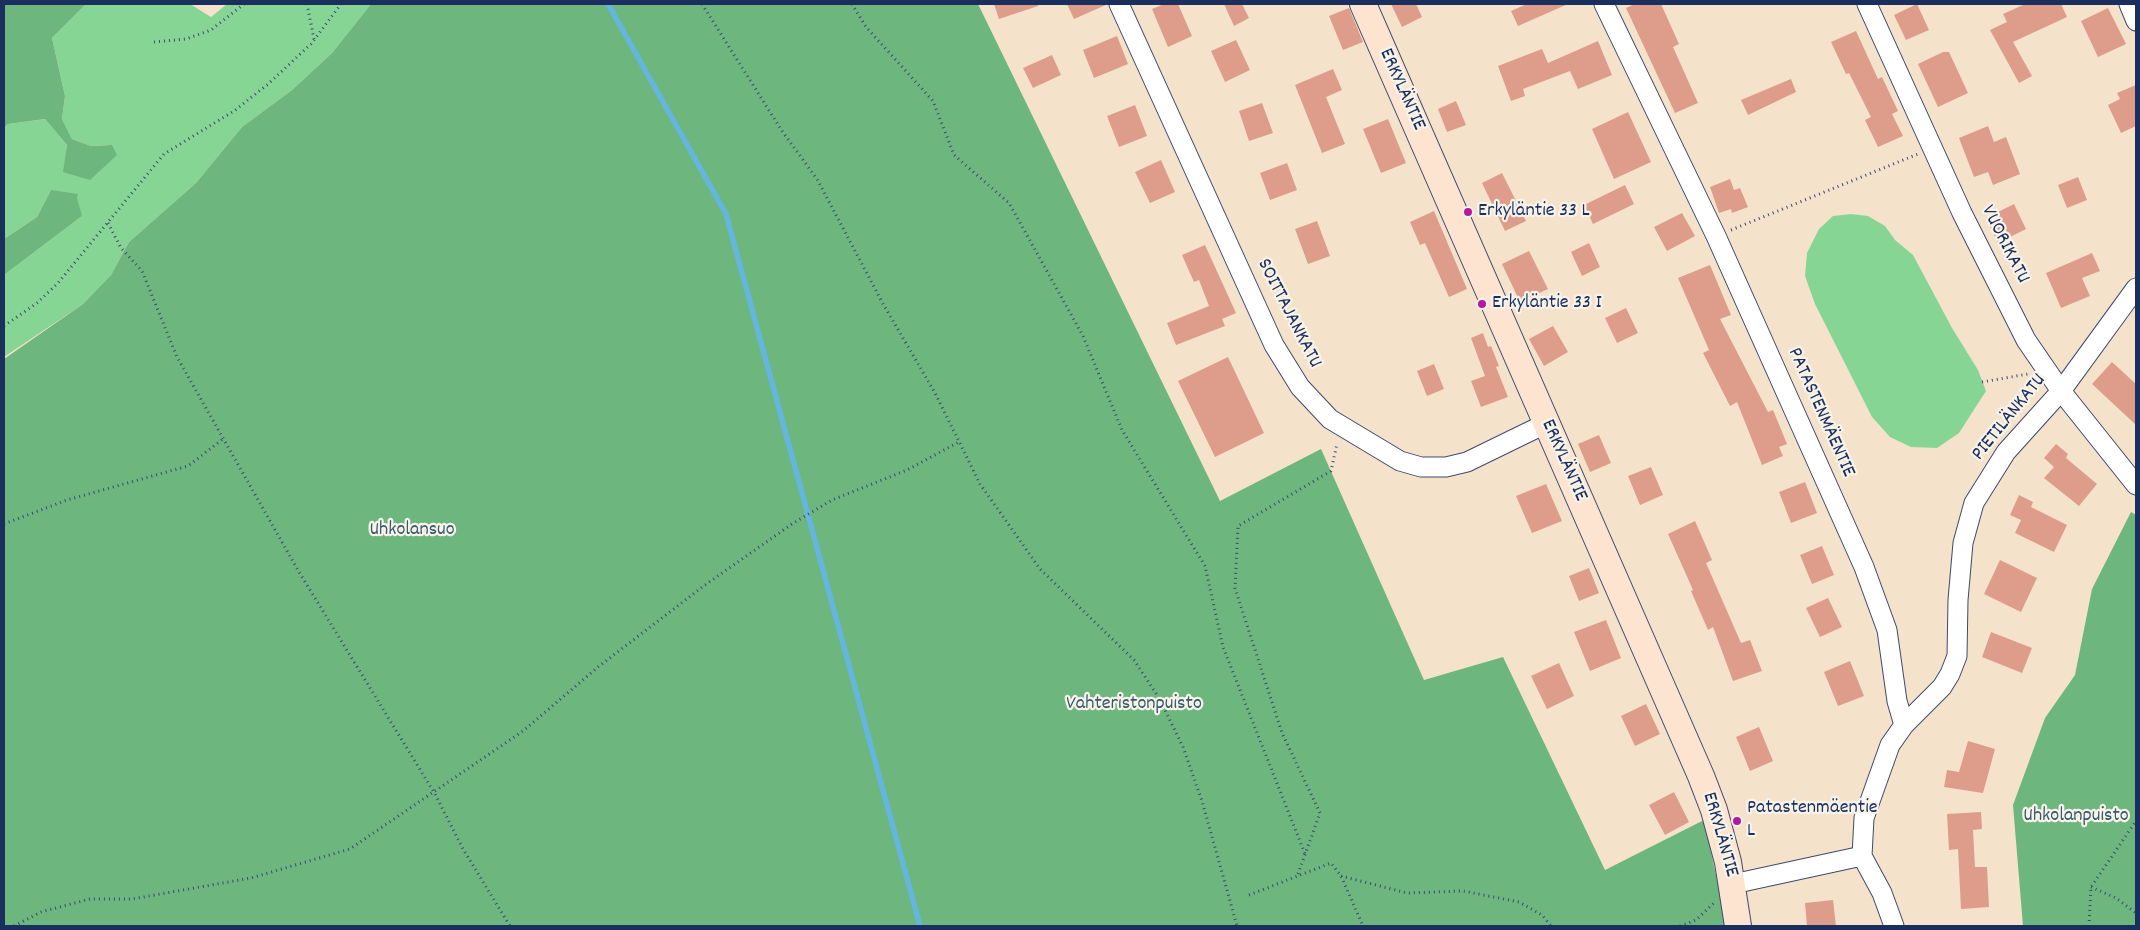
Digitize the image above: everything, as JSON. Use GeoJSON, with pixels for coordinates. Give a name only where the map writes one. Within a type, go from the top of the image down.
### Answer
{"type":"FeatureCollection","features":[{"type":"Feature","properties":{"kind":"street","name":"SOITTAJANKATU"},"geometry":{"type":"LineString","coordinates":[[1119,4],[1274,345],[1300,387],[1330,419],[1400,461],[1421,467],[1446,467],[1466,462],[1547,423]]}},
{"type":"Feature","properties":{"kind":"street","name":"ERKYLÄNTIE"},"geometry":{"type":"LineString","coordinates":[[1363,4],[1701,776],[1714,810],[1733,884],[1738,926]]}},
{"type":"Feature","properties":{"kind":"street","name":"PATASTENMÄENTIE"},"geometry":{"type":"LineString","coordinates":[[1604,4],[1716,236],[1864,567],[1887,630],[1897,701],[1904,725]]}},
{"type":"Feature","properties":{"kind":"street","name":"VUORIKATU"},"geometry":{"type":"LineString","coordinates":[[1866,4],[1932,148],[2026,340],[2061,391],[2136,486]]}},
{"type":"Feature","properties":{"kind":"street"},"geometry":{"type":"LineString","coordinates":[[2128,4],[2136,21]]}},
{"type":"Feature","properties":{"kind":"street","name":"PIETILÄNKATU"},"geometry":{"type":"LineString","coordinates":[[1904,725],[1942,687],[1950,674],[1957,656],[1958,600],[1963,543],[1974,503],[2006,452],[2061,391],[2136,288]]}},
{"type":"Feature","properties":{"kind":"street"},"geometry":{"type":"LineString","coordinates":[[1894,926],[1882,894],[1862,856],[1864,818],[1890,745],[1904,725]]}},
{"type":"Feature","properties":{"kind":"street"},"geometry":{"type":"LineString","coordinates":[[1733,884],[1862,856]]}},
{"type":"Feature","properties":{"kind":"path"},"geometry":{"type":"LineString","coordinates":[[154,42],[186,39],[211,30],[244,4]]}},
{"type":"Feature","properties":{"kind":"path"},"geometry":{"type":"LineString","coordinates":[[308,4],[314,39]]}},
{"type":"Feature","properties":{"kind":"path"},"geometry":{"type":"LineString","coordinates":[[4,326],[37,303],[58,283],[164,154],[234,111],[267,85],[314,39],[341,4]]}},
{"type":"Feature","properties":{"kind":"path"},"geometry":{"type":"LineString","coordinates":[[702,4],[782,131],[817,179],[882,302],[935,394],[980,484],[1040,569],[1134,660],[1159,698],[1183,747],[1202,801],[1236,925]]}},
{"type":"Feature","properties":{"kind":"path"},"geometry":{"type":"LineString","coordinates":[[852,4],[866,27],[933,101],[954,155],[1009,203],[1084,336],[1122,430],[1205,566],[1223,648],[1305,854]]}},
{"type":"Feature","properties":{"kind":"path"},"geometry":{"type":"LineString","coordinates":[[1716,236],[1932,148]]}},
{"type":"Feature","properties":{"kind":"path"},"geometry":{"type":"LineString","coordinates":[[108,223],[121,248],[142,271],[177,358],[299,572],[435,794],[463,849],[510,926]]}},
{"type":"Feature","properties":{"kind":"path"},"geometry":{"type":"LineString","coordinates":[[1982,382],[2047,371]]}},
{"type":"Feature","properties":{"kind":"path"},"geometry":{"type":"LineString","coordinates":[[4,524],[67,500],[188,466],[223,439]]}},
{"type":"Feature","properties":{"kind":"path"},"geometry":{"type":"LineString","coordinates":[[1298,874],[1320,813],[1282,733],[1234,588],[1238,526],[1331,471],[1337,441]]}},
{"type":"Feature","properties":{"kind":"path"},"geometry":{"type":"LineString","coordinates":[[14,926],[41,912],[90,899],[132,899],[251,878],[350,849],[435,794],[523,731],[598,667],[704,585],[792,524],[832,500],[907,470],[959,442]]}},
{"type":"Feature","properties":{"kind":"path"},"geometry":{"type":"LineString","coordinates":[[2089,926],[2091,887],[2136,821]]}},
{"type":"Feature","properties":{"kind":"path"},"geometry":{"type":"LineString","coordinates":[[1249,895],[1298,874],[1331,863],[1341,876],[1363,926]]}},
{"type":"Feature","properties":{"kind":"path"},"geometry":{"type":"LineString","coordinates":[[1341,876],[1407,893],[1463,891],[1519,902],[1542,915],[1550,926]]}},
{"type":"Feature","properties":{"kind":"path"},"geometry":{"type":"LineString","coordinates":[[1680,926],[1696,920],[1733,884]]}},
{"type":"Feature","properties":{"kind":"path"},"geometry":{"type":"LineString","coordinates":[[2091,887],[2116,898],[2136,913]]}},
{"type":"Feature","properties":{"kind":"green space"},"geometry":{"type":"Polygon","coordinates":[[[4,4],[86,4],[52,38],[65,96],[62,119],[72,139],[91,146],[112,145],[117,155],[90,180],[63,172],[67,145],[45,119],[8,124],[4,128],[4,4]]]}},
{"type":"Feature","properties":{"kind":"green space"},"geometry":{"type":"Polygon","coordinates":[[[86,4],[190,4],[211,17],[227,4],[371,4],[332,53],[292,90],[242,127],[196,183],[129,242],[111,275],[83,304],[4,357],[4,275],[82,216],[51,190],[37,217],[4,239],[4,128],[8,124],[45,119],[67,145],[64,172],[112,145],[91,146],[72,139],[62,119],[65,96],[52,38],[86,4]]]}},
{"type":"Feature","properties":{"kind":"green space"},"geometry":{"type":"Polygon","coordinates":[[[371,4],[978,4],[1220,501],[1321,449],[1424,680],[1503,657],[1605,870],[1704,820],[1727,926],[4,926],[4,359],[83,304],[111,275],[129,242],[196,183],[242,127],[292,90],[332,53],[371,4]]]}},
{"type":"Feature","properties":{"kind":"green space"},"geometry":{"type":"Polygon","coordinates":[[[51,190],[78,194],[77,198],[82,216],[4,275],[4,239],[37,217],[51,190]]]}},
{"type":"Feature","properties":{"kind":"green space"},"geometry":{"type":"Polygon","coordinates":[[[1851,214],[1868,216],[1885,226],[1895,240],[1913,255],[1952,328],[1978,370],[1986,391],[1959,433],[1937,448],[1911,447],[1890,437],[1872,417],[1815,304],[1805,276],[1807,253],[1819,229],[1833,216],[1851,214]]]}},
{"type":"Feature","properties":{"kind":"green space","name":"Uhkolanpuisto"},"geometry":{"type":"Polygon","coordinates":[[[2131,512],[2136,515],[2136,926],[2023,926],[2013,805],[2045,718],[2075,675],[2092,589],[2131,512]]]}},
{"type":"Feature","properties":{"kind":"building"},"geometry":{"type":"Polygon","coordinates":[[[994,4],[1038,4],[1038,6],[999,19],[994,4]]]}},
{"type":"Feature","properties":{"kind":"building"},"geometry":{"type":"Polygon","coordinates":[[[1067,4],[1108,4],[1074,19],[1067,4]]]}},
{"type":"Feature","properties":{"kind":"building"},"geometry":{"type":"Polygon","coordinates":[[[1164,4],[1178,4],[1192,36],[1168,47],[1152,9],[1164,4]]]}},
{"type":"Feature","properties":{"kind":"building"},"geometry":{"type":"Polygon","coordinates":[[[1224,4],[1242,4],[1249,18],[1234,26],[1224,4]]]}},
{"type":"Feature","properties":{"kind":"building"},"geometry":{"type":"Polygon","coordinates":[[[1391,4],[1416,4],[1422,17],[1402,27],[1391,4]]]}},
{"type":"Feature","properties":{"kind":"building"},"geometry":{"type":"Polygon","coordinates":[[[1527,4],[1568,4],[1518,26],[1511,11],[1527,4]]]}},
{"type":"Feature","properties":{"kind":"building"},"geometry":{"type":"Polygon","coordinates":[[[1635,4],[1661,4],[1679,44],[1673,47],[1698,103],[1675,113],[1626,8],[1635,4]]]}},
{"type":"Feature","properties":{"kind":"building"},"geometry":{"type":"Polygon","coordinates":[[[1917,4],[1929,30],[1906,40],[1894,15],[1917,4]]]}},
{"type":"Feature","properties":{"kind":"building"},"geometry":{"type":"Polygon","coordinates":[[[2025,4],[2061,4],[2067,17],[2013,42],[2032,76],[2019,83],[1990,30],[2007,22],[2003,14],[2025,4]]]}},
{"type":"Feature","properties":{"kind":"building"},"geometry":{"type":"Polygon","coordinates":[[[1349,8],[1363,42],[1343,50],[1329,16],[1349,8]]]}},
{"type":"Feature","properties":{"kind":"building"},"geometry":{"type":"Polygon","coordinates":[[[2108,8],[2126,44],[2098,57],[2081,21],[2108,8]]]}},
{"type":"Feature","properties":{"kind":"building"},"geometry":{"type":"Polygon","coordinates":[[[1856,31],[1878,79],[1882,77],[1898,111],[1892,114],[1903,136],[1878,147],[1865,120],[1871,117],[1849,73],[1846,74],[1831,42],[1856,31]]]}},
{"type":"Feature","properties":{"kind":"building"},"geometry":{"type":"Polygon","coordinates":[[[1117,36],[1128,64],[1094,78],[1083,50],[1117,36]]]}},
{"type":"Feature","properties":{"kind":"building"},"geometry":{"type":"Polygon","coordinates":[[[1236,40],[1250,70],[1225,82],[1211,51],[1236,40]]]}},
{"type":"Feature","properties":{"kind":"building"},"geometry":{"type":"Polygon","coordinates":[[[1598,41],[1612,75],[1578,89],[1570,71],[1523,89],[1525,96],[1511,101],[1498,66],[1542,49],[1548,63],[1598,41]]]}},
{"type":"Feature","properties":{"kind":"building"},"geometry":{"type":"Polygon","coordinates":[[[1943,52],[1949,52],[1968,93],[1938,107],[1918,64],[1943,52]]]}},
{"type":"Feature","properties":{"kind":"building"},"geometry":{"type":"Polygon","coordinates":[[[1052,55],[1061,75],[1033,88],[1023,68],[1052,55]]]}},
{"type":"Feature","properties":{"kind":"building"},"geometry":{"type":"Polygon","coordinates":[[[1333,69],[1342,90],[1326,97],[1345,144],[1322,153],[1295,85],[1333,69]]]}},
{"type":"Feature","properties":{"kind":"building"},"geometry":{"type":"Polygon","coordinates":[[[1791,79],[1796,92],[1748,115],[1741,100],[1791,79]]]}},
{"type":"Feature","properties":{"kind":"building"},"geometry":{"type":"Polygon","coordinates":[[[2136,85],[2136,126],[2121,133],[2108,105],[2120,99],[2117,93],[2136,85]]]}},
{"type":"Feature","properties":{"kind":"building"},"geometry":{"type":"Polygon","coordinates":[[[1456,101],[1466,125],[1447,132],[1438,109],[1456,101]]]}},
{"type":"Feature","properties":{"kind":"building"},"geometry":{"type":"Polygon","coordinates":[[[1262,103],[1273,133],[1249,141],[1239,111],[1262,103]]]}},
{"type":"Feature","properties":{"kind":"building"},"geometry":{"type":"Polygon","coordinates":[[[1135,105],[1147,136],[1119,147],[1107,116],[1135,105]]]}},
{"type":"Feature","properties":{"kind":"building"},"geometry":{"type":"Polygon","coordinates":[[[1628,112],[1651,162],[1614,179],[1592,129],[1628,112]]]}},
{"type":"Feature","properties":{"kind":"building"},"geometry":{"type":"Polygon","coordinates":[[[1388,119],[1406,163],[1381,173],[1363,129],[1388,119]]]}},
{"type":"Feature","properties":{"kind":"building"},"geometry":{"type":"Polygon","coordinates":[[[1988,126],[1994,142],[2006,137],[2020,174],[1993,185],[1988,172],[1974,177],[1959,138],[1988,126]]]}},
{"type":"Feature","properties":{"kind":"building"},"geometry":{"type":"Polygon","coordinates":[[[1161,160],[1175,192],[1150,203],[1135,172],[1161,160]]]}},
{"type":"Feature","properties":{"kind":"building"},"geometry":{"type":"Polygon","coordinates":[[[1287,163],[1297,190],[1270,200],[1260,173],[1287,163]]]}},
{"type":"Feature","properties":{"kind":"building"},"geometry":{"type":"Polygon","coordinates":[[[1502,173],[1526,221],[1505,231],[1482,183],[1502,173]]]}},
{"type":"Feature","properties":{"kind":"building"},"geometry":{"type":"Polygon","coordinates":[[[2078,177],[2087,200],[2067,208],[2058,185],[2078,177]]]}},
{"type":"Feature","properties":{"kind":"building"},"geometry":{"type":"Polygon","coordinates":[[[1730,179],[1734,190],[1740,188],[1748,207],[1732,213],[1731,209],[1719,213],[1710,187],[1730,179]]]}},
{"type":"Feature","properties":{"kind":"building"},"geometry":{"type":"Polygon","coordinates":[[[1625,185],[1634,204],[1593,224],[1584,205],[1625,185]]]}},
{"type":"Feature","properties":{"kind":"building"},"geometry":{"type":"Polygon","coordinates":[[[2014,204],[2026,229],[1998,243],[1986,218],[2014,204]]]}},
{"type":"Feature","properties":{"kind":"building"},"geometry":{"type":"Polygon","coordinates":[[[1434,211],[1467,289],[1449,297],[1425,243],[1420,245],[1410,222],[1434,211]]]}},
{"type":"Feature","properties":{"kind":"building"},"geometry":{"type":"Polygon","coordinates":[[[1682,213],[1695,236],[1667,251],[1654,227],[1682,213]]]}},
{"type":"Feature","properties":{"kind":"building"},"geometry":{"type":"Polygon","coordinates":[[[1317,221],[1330,256],[1308,264],[1295,229],[1317,221]]]}},
{"type":"Feature","properties":{"kind":"building"},"geometry":{"type":"Polygon","coordinates":[[[1589,243],[1600,267],[1582,276],[1571,252],[1589,243]]]}},
{"type":"Feature","properties":{"kind":"building"},"geometry":{"type":"Polygon","coordinates":[[[1205,245],[1236,313],[1222,319],[1225,326],[1176,345],[1167,323],[1209,306],[1199,280],[1194,282],[1182,255],[1205,245]]]}},
{"type":"Feature","properties":{"kind":"building"},"geometry":{"type":"Polygon","coordinates":[[[1529,251],[1548,289],[1520,302],[1502,264],[1529,251]]]}},
{"type":"Feature","properties":{"kind":"building"},"geometry":{"type":"Polygon","coordinates":[[[2092,253],[2100,271],[2082,278],[2090,296],[2061,308],[2046,273],[2092,253]]]}},
{"type":"Feature","properties":{"kind":"building"},"geometry":{"type":"Polygon","coordinates":[[[1710,265],[1731,315],[1720,319],[1768,412],[1773,410],[1787,444],[1779,447],[1783,456],[1762,465],[1737,402],[1730,406],[1703,353],[1709,350],[1678,278],[1710,265]]]}},
{"type":"Feature","properties":{"kind":"building"},"geometry":{"type":"Polygon","coordinates":[[[1626,308],[1638,333],[1617,343],[1605,318],[1626,308]]]}},
{"type":"Feature","properties":{"kind":"building"},"geometry":{"type":"Polygon","coordinates":[[[1553,326],[1568,352],[1544,366],[1529,339],[1553,326]]]}},
{"type":"Feature","properties":{"kind":"building"},"geometry":{"type":"Polygon","coordinates":[[[1483,333],[1488,347],[1491,346],[1499,366],[1496,367],[1508,397],[1481,407],[1471,381],[1485,376],[1471,338],[1483,333]]]}},
{"type":"Feature","properties":{"kind":"building"},"geometry":{"type":"Polygon","coordinates":[[[1228,357],[1264,433],[1215,457],[1178,381],[1228,357]]]}},
{"type":"Feature","properties":{"kind":"building"},"geometry":{"type":"Polygon","coordinates":[[[2112,362],[2136,384],[2136,425],[2092,384],[2112,362]]]}},
{"type":"Feature","properties":{"kind":"building"},"geometry":{"type":"Polygon","coordinates":[[[1434,364],[1444,389],[1427,396],[1417,371],[1434,364]]]}},
{"type":"Feature","properties":{"kind":"building"},"geometry":{"type":"Polygon","coordinates":[[[1599,435],[1611,463],[1590,472],[1578,444],[1599,435]]]}},
{"type":"Feature","properties":{"kind":"building"},"geometry":{"type":"Polygon","coordinates":[[[2056,444],[2068,454],[2066,458],[2097,484],[2079,506],[2044,478],[2054,467],[2044,458],[2056,444]]]}},
{"type":"Feature","properties":{"kind":"building"},"geometry":{"type":"Polygon","coordinates":[[[1651,467],[1663,495],[1640,505],[1628,476],[1651,467]]]}},
{"type":"Feature","properties":{"kind":"building"},"geometry":{"type":"Polygon","coordinates":[[[1805,482],[1817,513],[1791,523],[1779,492],[1805,482]]]}},
{"type":"Feature","properties":{"kind":"building"},"geometry":{"type":"Polygon","coordinates":[[[1546,484],[1562,521],[1532,533],[1516,496],[1546,484]]]}},
{"type":"Feature","properties":{"kind":"building"},"geometry":{"type":"Polygon","coordinates":[[[2019,495],[2033,502],[2031,507],[2067,525],[2054,552],[2015,533],[2021,520],[2010,515],[2019,495]]]}},
{"type":"Feature","properties":{"kind":"building"},"geometry":{"type":"Polygon","coordinates":[[[1695,521],[1712,560],[1706,563],[1741,643],[1750,640],[1762,671],[1733,681],[1713,627],[1708,630],[1691,591],[1693,590],[1668,534],[1695,521]]]}},
{"type":"Feature","properties":{"kind":"building"},"geometry":{"type":"Polygon","coordinates":[[[1822,546],[1834,575],[1812,584],[1800,555],[1822,546]]]}},
{"type":"Feature","properties":{"kind":"building"},"geometry":{"type":"Polygon","coordinates":[[[2000,560],[2037,578],[2021,612],[1984,594],[2000,560]]]}},
{"type":"Feature","properties":{"kind":"building"},"geometry":{"type":"Polygon","coordinates":[[[1589,568],[1599,593],[1579,601],[1569,576],[1589,568]]]}},
{"type":"Feature","properties":{"kind":"building"},"geometry":{"type":"Polygon","coordinates":[[[1828,598],[1842,627],[1820,637],[1806,608],[1828,598]]]}},
{"type":"Feature","properties":{"kind":"building"},"geometry":{"type":"Polygon","coordinates":[[[1606,620],[1621,658],[1590,671],[1574,632],[1606,620]]]}},
{"type":"Feature","properties":{"kind":"building"},"geometry":{"type":"Polygon","coordinates":[[[1991,632],[2032,648],[2022,673],[1982,657],[1991,632]]]}},
{"type":"Feature","properties":{"kind":"building"},"geometry":{"type":"Polygon","coordinates":[[[1850,661],[1864,696],[1838,706],[1824,672],[1850,661]]]}},
{"type":"Feature","properties":{"kind":"building"},"geometry":{"type":"Polygon","coordinates":[[[1559,663],[1574,696],[1547,709],[1531,676],[1559,663]]]}},
{"type":"Feature","properties":{"kind":"building"},"geometry":{"type":"Polygon","coordinates":[[[1646,704],[1660,734],[1635,746],[1621,716],[1646,704]]]}},
{"type":"Feature","properties":{"kind":"building"},"geometry":{"type":"Polygon","coordinates":[[[1759,727],[1773,761],[1750,771],[1736,737],[1759,727]]]}},
{"type":"Feature","properties":{"kind":"building"},"geometry":{"type":"Polygon","coordinates":[[[1968,741],[1995,749],[1983,793],[1944,787],[1947,770],[1959,772],[1968,741]]]}},
{"type":"Feature","properties":{"kind":"building"},"geometry":{"type":"Polygon","coordinates":[[[1674,792],[1689,822],[1665,835],[1649,805],[1674,792]]]}},
{"type":"Feature","properties":{"kind":"building"},"geometry":{"type":"Polygon","coordinates":[[[1981,812],[1982,829],[1973,830],[1975,867],[1987,867],[1989,907],[1961,909],[1958,849],[1949,850],[1947,814],[1981,812]]]}},
{"type":"Feature","properties":{"kind":"building"},"geometry":{"type":"Polygon","coordinates":[[[1833,900],[1836,926],[1807,926],[1805,903],[1833,900]]]}},
{"type":"Feature","properties":{"kind":"waterway"},"geometry":{"type":"LineString","coordinates":[[608,4],[726,214],[920,926]]}},
{"type":"Feature","properties":{"kind":"place","name":"Erkyläntie 33 L"},"geometry":{"type":"Point","coordinates":[1468,212]}},
{"type":"Feature","properties":{"kind":"place","name":"Erkyläntie 33 I"},"geometry":{"type":"Point","coordinates":[1482,304]}},
{"type":"Feature","properties":{"kind":"place","name":"Patastenmäentie L"},"geometry":{"type":"Point","coordinates":[1737,821]}},
{"type":"Feature","properties":{"kind":"park label","name":"Uhkolansuo"},"geometry":{"type":"Point","coordinates":[412,531]}},
{"type":"Feature","properties":{"kind":"park label","name":"Vahteristonpuisto"},"geometry":{"type":"Point","coordinates":[1134,705]}}]}
